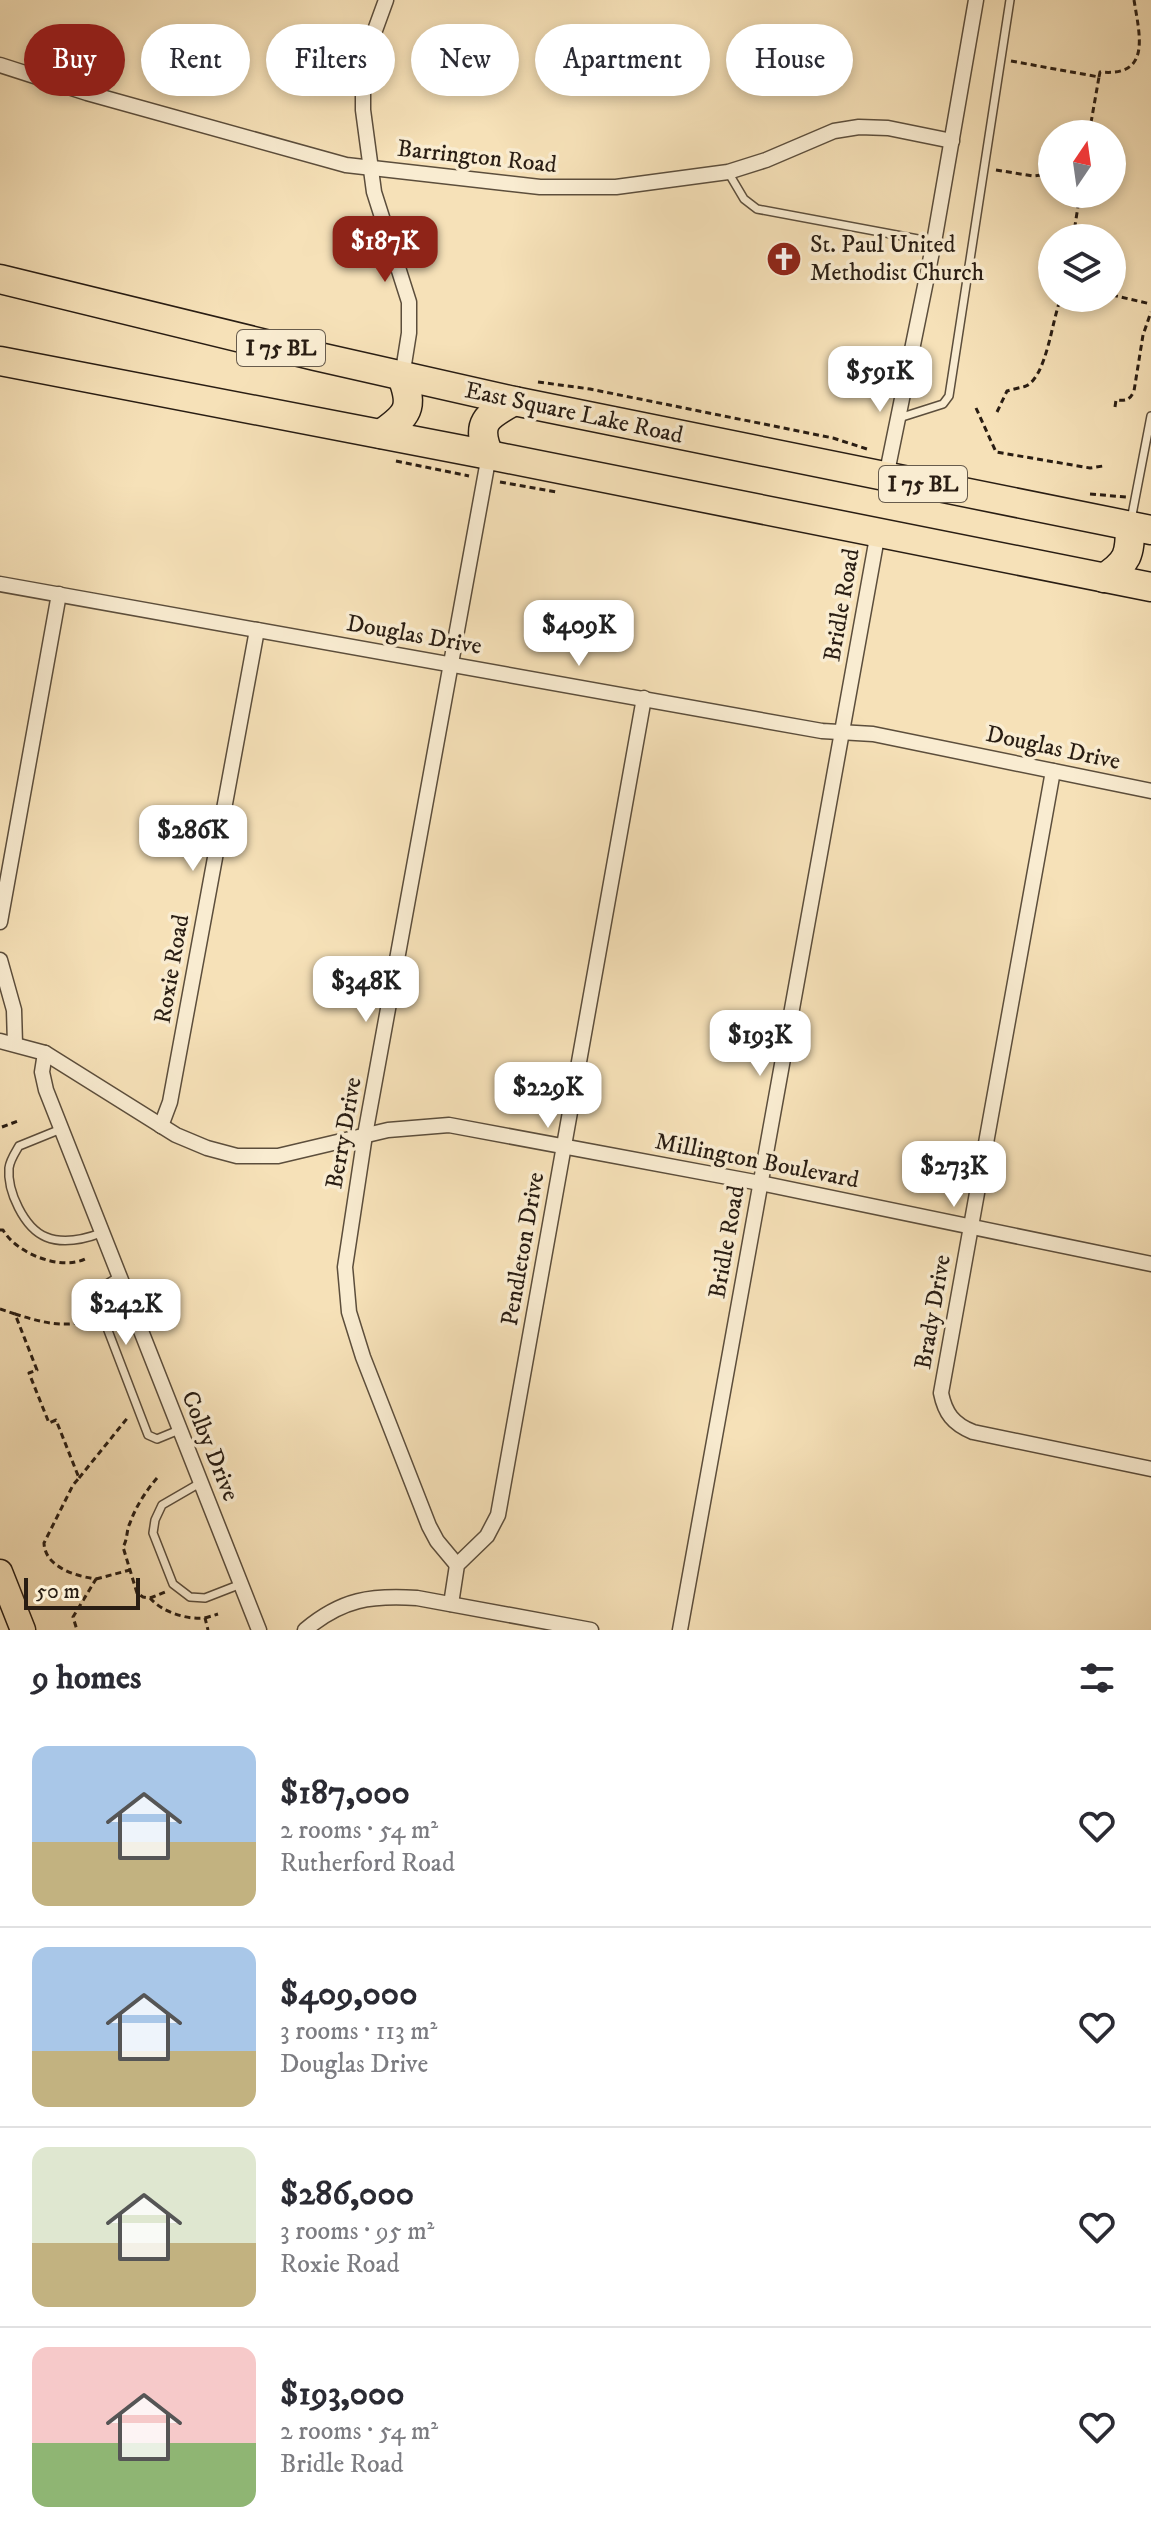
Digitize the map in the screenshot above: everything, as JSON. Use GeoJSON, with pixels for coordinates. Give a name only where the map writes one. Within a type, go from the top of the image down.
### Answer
{"type":"FeatureCollection","features":[{"type":"Feature","properties":{"kind":"highway","name":"East Square Lake Road"},"geometry":{"type":"LineString","coordinates":[[0,279],[402,377],[520,391],[886,477],[1140,528]]}},
{"type":"Feature","properties":{"kind":"highway","name":"I 75 BL"},"geometry":{"type":"LineString","coordinates":[[0,361],[1151,587]]}},
{"type":"Feature","properties":{"kind":"highway"},"geometry":{"type":"LineString","coordinates":[[381,434],[402,418],[407,410],[409,395],[402,377]]}},
{"type":"Feature","properties":{"kind":"highway"},"geometry":{"type":"LineString","coordinates":[[489,455],[482,433],[483,425],[520,391]]}},
{"type":"Feature","properties":{"kind":"highway"},"geometry":{"type":"LineString","coordinates":[[1104,578],[1120,567],[1140,528]]}},
{"type":"Feature","properties":{"kind":"main road"},"geometry":{"type":"LineString","coordinates":[[0,1572],[23,1630]]}},
{"type":"Feature","properties":{"kind":"street"},"geometry":{"type":"LineString","coordinates":[[386,0],[369,44],[363,79],[363,110],[374,192],[409,302],[409,333],[402,377]]}},
{"type":"Feature","properties":{"kind":"street"},"geometry":{"type":"LineString","coordinates":[[886,477],[934,242],[976,0]]}},
{"type":"Feature","properties":{"kind":"street","name":"Barrington Road"},"geometry":{"type":"LineString","coordinates":[[0,65],[170,117],[324,159],[370,168],[506,184],[578,188],[653,183],[728,172],[847,128],[888,128],[952,141]]}},
{"type":"Feature","properties":{"kind":"street","name":"Berry Drive"},"geometry":{"type":"LineString","coordinates":[[457,1565],[429,1526],[363,1357],[349,1312],[345,1283],[346,1253],[365,1135],[489,455]]}},
{"type":"Feature","properties":{"kind":"street","name":"Bridle Road"},"geometry":{"type":"LineString","coordinates":[[680,1630],[878,532]]}},
{"type":"Feature","properties":{"kind":"street","name":"Douglas Drive"},"geometry":{"type":"LineString","coordinates":[[0,584],[841,733],[873,734],[1151,791]]}},
{"type":"Feature","properties":{"kind":"street"},"geometry":{"type":"LineString","coordinates":[[0,922],[59,594]]}},
{"type":"Feature","properties":{"kind":"street","name":"Roxie Road"},"geometry":{"type":"LineString","coordinates":[[161,1126],[170,1102],[257,630]]}},
{"type":"Feature","properties":{"kind":"street","name":"Pendleton Drive"},"geometry":{"type":"LineString","coordinates":[[457,1565],[487,1536],[498,1515],[644,698]]}},
{"type":"Feature","properties":{"kind":"street","name":"Brady Drive"},"geometry":{"type":"LineString","coordinates":[[1053,771],[941,1393],[949,1416],[973,1432],[1151,1469]]}},
{"type":"Feature","properties":{"kind":"street"},"geometry":{"type":"LineString","coordinates":[[0,960],[14,1010],[7,1042]]}},
{"type":"Feature","properties":{"kind":"street","name":"Millington Boulevard"},"geometry":{"type":"LineString","coordinates":[[7,1042],[45,1053],[161,1126],[207,1148],[249,1158],[293,1154],[365,1135],[412,1127],[449,1125],[760,1183],[1151,1264]]}},
{"type":"Feature","properties":{"kind":"street","name":"Colby Drive"},"geometry":{"type":"LineString","coordinates":[[45,1053],[43,1080],[61,1129],[259,1630]]}},
{"type":"Feature","properties":{"kind":"street"},"geometry":{"type":"LineString","coordinates":[[451,1604],[457,1565]]}},
{"type":"Feature","properties":{"kind":"street"},"geometry":{"type":"LineString","coordinates":[[305,1630],[339,1608],[373,1597],[417,1598],[591,1630]]}},
{"type":"Feature","properties":{"kind":"lane"},"geometry":{"type":"LineString","coordinates":[[899,418],[943,404],[949,396],[1010,0]]}},
{"type":"Feature","properties":{"kind":"lane"},"geometry":{"type":"LineString","coordinates":[[728,172],[744,199],[757,209],[934,242]]}},
{"type":"Feature","properties":{"kind":"lane"},"geometry":{"type":"LineString","coordinates":[[1140,528],[1151,416]]}},
{"type":"Feature","properties":{"kind":"lane"},"geometry":{"type":"LineString","coordinates":[[61,1129],[19,1146],[9,1168],[11,1187],[22,1212],[45,1237],[63,1240],[88,1238],[101,1233]]}},
{"type":"Feature","properties":{"kind":"lane"},"geometry":{"type":"LineString","coordinates":[[118,1277],[97,1290],[99,1307],[148,1435],[157,1439],[179,1430]]}},
{"type":"Feature","properties":{"kind":"lane"},"geometry":{"type":"LineString","coordinates":[[200,1483],[162,1505],[153,1533],[176,1587],[190,1597],[205,1598],[241,1584]]}},
{"type":"Feature","properties":{"kind":"path"},"geometry":{"type":"LineString","coordinates":[[1091,120],[1100,72],[1123,72],[1134,68],[1140,57],[1143,36],[1136,19],[1134,0]]}},
{"type":"Feature","properties":{"kind":"path"},"geometry":{"type":"LineString","coordinates":[[1001,60],[1099,77]]}},
{"type":"Feature","properties":{"kind":"path"},"geometry":{"type":"LineString","coordinates":[[984,168],[1038,175]]}},
{"type":"Feature","properties":{"kind":"path"},"geometry":{"type":"LineString","coordinates":[[1126,298],[1151,304]]}},
{"type":"Feature","properties":{"kind":"path"},"geometry":{"type":"LineString","coordinates":[[997,412],[1007,391],[1026,386],[1038,371],[1048,348],[1055,312]]}},
{"type":"Feature","properties":{"kind":"path"},"geometry":{"type":"LineString","coordinates":[[1115,407],[1116,400],[1131,398],[1134,391],[1143,335],[1151,312]]}},
{"type":"Feature","properties":{"kind":"path"},"geometry":{"type":"LineString","coordinates":[[520,391],[590,389],[833,438],[872,451]]}},
{"type":"Feature","properties":{"kind":"path"},"geometry":{"type":"LineString","coordinates":[[976,408],[996,452],[1090,468],[1103,466]]}},
{"type":"Feature","properties":{"kind":"path"},"geometry":{"type":"LineString","coordinates":[[1,1127],[18,1121]]}},
{"type":"Feature","properties":{"kind":"path"},"geometry":{"type":"LineString","coordinates":[[0,1230],[10,1241],[49,1261],[73,1264],[85,1259]]}},
{"type":"Feature","properties":{"kind":"path"},"geometry":{"type":"LineString","coordinates":[[0,1309],[40,1322],[84,1322]]}},
{"type":"Feature","properties":{"kind":"path"},"geometry":{"type":"LineString","coordinates":[[15,1314],[37,1370],[29,1373],[34,1386],[49,1423],[56,1420],[79,1478]]}},
{"type":"Feature","properties":{"kind":"path"},"geometry":{"type":"LineString","coordinates":[[125,1418],[79,1478],[47,1535],[45,1551],[62,1569],[81,1577],[96,1579],[130,1570]]}},
{"type":"Feature","properties":{"kind":"path"},"geometry":{"type":"LineString","coordinates":[[157,1478],[145,1491],[128,1527],[128,1539],[123,1547],[137,1593],[150,1598],[176,1587]]}},
{"type":"Feature","properties":{"kind":"path"},"geometry":{"type":"LineString","coordinates":[[77,1630],[73,1617],[96,1579]]}},
{"type":"Feature","properties":{"kind":"path"},"geometry":{"type":"LineString","coordinates":[[150,1598],[156,1605],[195,1619],[218,1614]]}},
{"type":"Feature","properties":{"kind":"path"},"geometry":{"type":"LineString","coordinates":[[205,1618],[208,1630]]}},
{"type":"Feature","properties":{"kind":"place","name":"St. Paul United Methodist Church"},"geometry":{"type":"Point","coordinates":[784,259]}}]}
